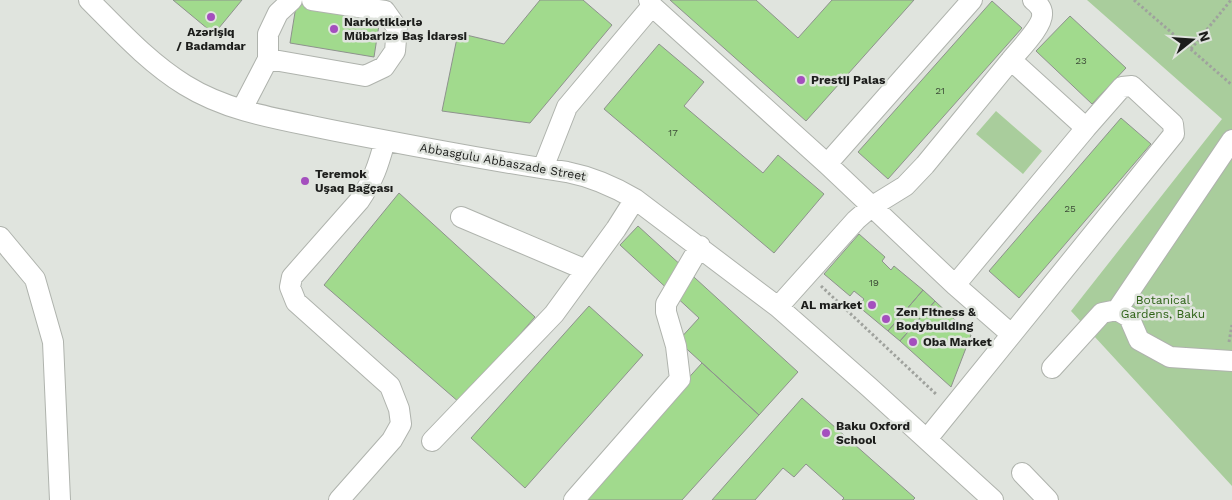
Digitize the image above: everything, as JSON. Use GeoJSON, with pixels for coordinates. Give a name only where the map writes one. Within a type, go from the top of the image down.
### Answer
{"type":"FeatureCollection","features":[{"type":"Feature","properties":{"kind":"street","name":"Abbasgulu Abbaszade Street"},"geometry":{"type":"LineString","coordinates":[[89,0],[162,69],[185,85],[215,101],[274,118],[385,141],[587,176],[613,186],[635,199],[700,246],[778,307],[993,500]]}},
{"type":"Feature","properties":{"kind":"street"},"geometry":{"type":"LineString","coordinates":[[242,109],[268,59],[268,34],[278,13],[292,0]]}},
{"type":"Feature","properties":{"kind":"street"},"geometry":{"type":"LineString","coordinates":[[268,59],[365,76],[384,68],[395,51],[397,28],[385,11],[312,0]]}},
{"type":"Feature","properties":{"kind":"street"},"geometry":{"type":"LineString","coordinates":[[827,164],[972,0]]}},
{"type":"Feature","properties":{"kind":"street"},"geometry":{"type":"LineString","coordinates":[[778,307],[856,220],[872,206],[905,186],[925,165],[1041,22],[1042,12],[1039,5],[1033,0]]}},
{"type":"Feature","properties":{"kind":"street"},"geometry":{"type":"LineString","coordinates":[[543,168],[568,107],[650,3],[827,164],[955,285],[1011,334]]}},
{"type":"Feature","properties":{"kind":"street"},"geometry":{"type":"LineString","coordinates":[[1011,60],[1086,128]]}},
{"type":"Feature","properties":{"kind":"street"},"geometry":{"type":"LineString","coordinates":[[927,439],[1174,134],[1173,124],[1132,86],[1122,88],[1086,128],[955,285]]}},
{"type":"Feature","properties":{"kind":"street"},"geometry":{"type":"LineString","coordinates":[[1052,368],[1102,313],[1117,310],[1232,140]]}},
{"type":"Feature","properties":{"kind":"street"},"geometry":{"type":"LineString","coordinates":[[339,500],[392,440],[401,424],[399,409],[390,386],[296,302],[290,287],[292,277],[359,201],[367,189],[376,174],[385,141]]}},
{"type":"Feature","properties":{"kind":"street"},"geometry":{"type":"LineString","coordinates":[[432,441],[554,314],[616,229],[635,199]]}},
{"type":"Feature","properties":{"kind":"street"},"geometry":{"type":"LineString","coordinates":[[460,217],[586,270]]}},
{"type":"Feature","properties":{"kind":"street"},"geometry":{"type":"LineString","coordinates":[[0,236],[34,279],[52,342],[60,500]]}},
{"type":"Feature","properties":{"kind":"street"},"geometry":{"type":"LineString","coordinates":[[574,500],[680,378],[679,361],[666,312],[666,304],[700,246]]}},
{"type":"Feature","properties":{"kind":"street"},"geometry":{"type":"LineString","coordinates":[[1117,310],[1129,318],[1140,340],[1170,357],[1232,361]]}},
{"type":"Feature","properties":{"kind":"street"},"geometry":{"type":"LineString","coordinates":[[1022,473],[1048,500]]}},
{"type":"Feature","properties":{"kind":"path"},"geometry":{"type":"LineString","coordinates":[[1134,0],[1232,84]]}},
{"type":"Feature","properties":{"kind":"path"},"geometry":{"type":"LineString","coordinates":[[1191,49],[1231,0]]}},
{"type":"Feature","properties":{"kind":"path"},"geometry":{"type":"LineString","coordinates":[[808,274],[951,408]]}},
{"type":"Feature","properties":{"kind":"green space","name":"Botanical Gardens, Baku"},"geometry":{"type":"Polygon","coordinates":[[[1087,0],[1232,0],[1232,486],[1071,311],[1222,119],[1087,0]]]}},
{"type":"Feature","properties":{"kind":"green space"},"geometry":{"type":"Polygon","coordinates":[[[996,111],[1042,151],[1023,174],[976,134],[996,111]]]}},
{"type":"Feature","properties":{"kind":"building","name":"Azərişiq / Badamdar"},"geometry":{"type":"Polygon","coordinates":[[[173,0],[242,0],[214,34],[173,0]]]}},
{"type":"Feature","properties":{"kind":"building"},"geometry":{"type":"Polygon","coordinates":[[[297,0],[310,0],[381,12],[374,57],[290,43],[297,0]]]}},
{"type":"Feature","properties":{"kind":"building"},"geometry":{"type":"Polygon","coordinates":[[[540,0],[583,0],[612,25],[530,123],[442,111],[458,33],[504,44],[540,0]]]}},
{"type":"Feature","properties":{"kind":"building","name":"Prestij Palas"},"geometry":{"type":"Polygon","coordinates":[[[670,0],[756,0],[798,38],[832,0],[914,0],[806,121],[670,0]]]}},
{"type":"Feature","properties":{"kind":"building"},"geometry":{"type":"Polygon","coordinates":[[[992,1],[1022,28],[888,179],[858,152],[992,1]]]}},
{"type":"Feature","properties":{"kind":"building"},"geometry":{"type":"Polygon","coordinates":[[[1070,16],[1126,68],[1092,104],[1036,51],[1070,16]]]}},
{"type":"Feature","properties":{"kind":"building"},"geometry":{"type":"Polygon","coordinates":[[[659,44],[704,82],[684,106],[763,173],[778,155],[824,194],[774,253],[604,109],[659,44]]]}},
{"type":"Feature","properties":{"kind":"building"},"geometry":{"type":"Polygon","coordinates":[[[1121,118],[1151,144],[1019,298],[989,271],[1121,118]]]}},
{"type":"Feature","properties":{"kind":"building"},"geometry":{"type":"Polygon","coordinates":[[[399,193],[535,317],[460,403],[324,285],[399,193]]]}},
{"type":"Feature","properties":{"kind":"building"},"geometry":{"type":"Polygon","coordinates":[[[638,226],[798,372],[759,415],[678,341],[699,318],[620,245],[638,226]]]}},
{"type":"Feature","properties":{"kind":"building"},"geometry":{"type":"Polygon","coordinates":[[[859,234],[885,257],[882,261],[891,270],[894,266],[923,290],[888,331],[858,306],[864,299],[854,291],[850,296],[824,274],[859,234]]]}},
{"type":"Feature","properties":{"kind":"building"},"geometry":{"type":"Polygon","coordinates":[[[923,290],[935,301],[900,341],[888,331],[923,290]]]}},
{"type":"Feature","properties":{"kind":"building"},"geometry":{"type":"Polygon","coordinates":[[[935,301],[971,335],[951,387],[900,341],[935,301]]]}},
{"type":"Feature","properties":{"kind":"building"},"geometry":{"type":"Polygon","coordinates":[[[589,306],[643,355],[525,488],[471,438],[589,306]]]}},
{"type":"Feature","properties":{"kind":"building"},"geometry":{"type":"Polygon","coordinates":[[[702,363],[759,415],[682,500],[578,500],[702,363]]]}},
{"type":"Feature","properties":{"kind":"building"},"geometry":{"type":"Polygon","coordinates":[[[802,398],[915,498],[913,500],[842,500],[844,498],[806,464],[794,477],[783,468],[755,500],[712,500],[802,398]]]}},
{"type":"Feature","properties":{"kind":"place","name":"Azərişiq / Badamdar"},"geometry":{"type":"Point","coordinates":[211,17]}},
{"type":"Feature","properties":{"kind":"place","name":"Narkotiklərlə Mübarizə Baş İdarəsi"},"geometry":{"type":"Point","coordinates":[334,29]}},
{"type":"Feature","properties":{"kind":"place","name":"Prestij Palas"},"geometry":{"type":"Point","coordinates":[801,80]}},
{"type":"Feature","properties":{"kind":"place","name":"Teremok Uşaq Bağçası"},"geometry":{"type":"Point","coordinates":[305,181]}},
{"type":"Feature","properties":{"kind":"place","name":"AL market"},"geometry":{"type":"Point","coordinates":[872,305]}},
{"type":"Feature","properties":{"kind":"place","name":"Zen Fitness & Bodybuilding"},"geometry":{"type":"Point","coordinates":[886,319]}},
{"type":"Feature","properties":{"kind":"place","name":"Oba Market"},"geometry":{"type":"Point","coordinates":[913,342]}},
{"type":"Feature","properties":{"kind":"place","name":"Baku Oxford School"},"geometry":{"type":"Point","coordinates":[826,433]}}]}
